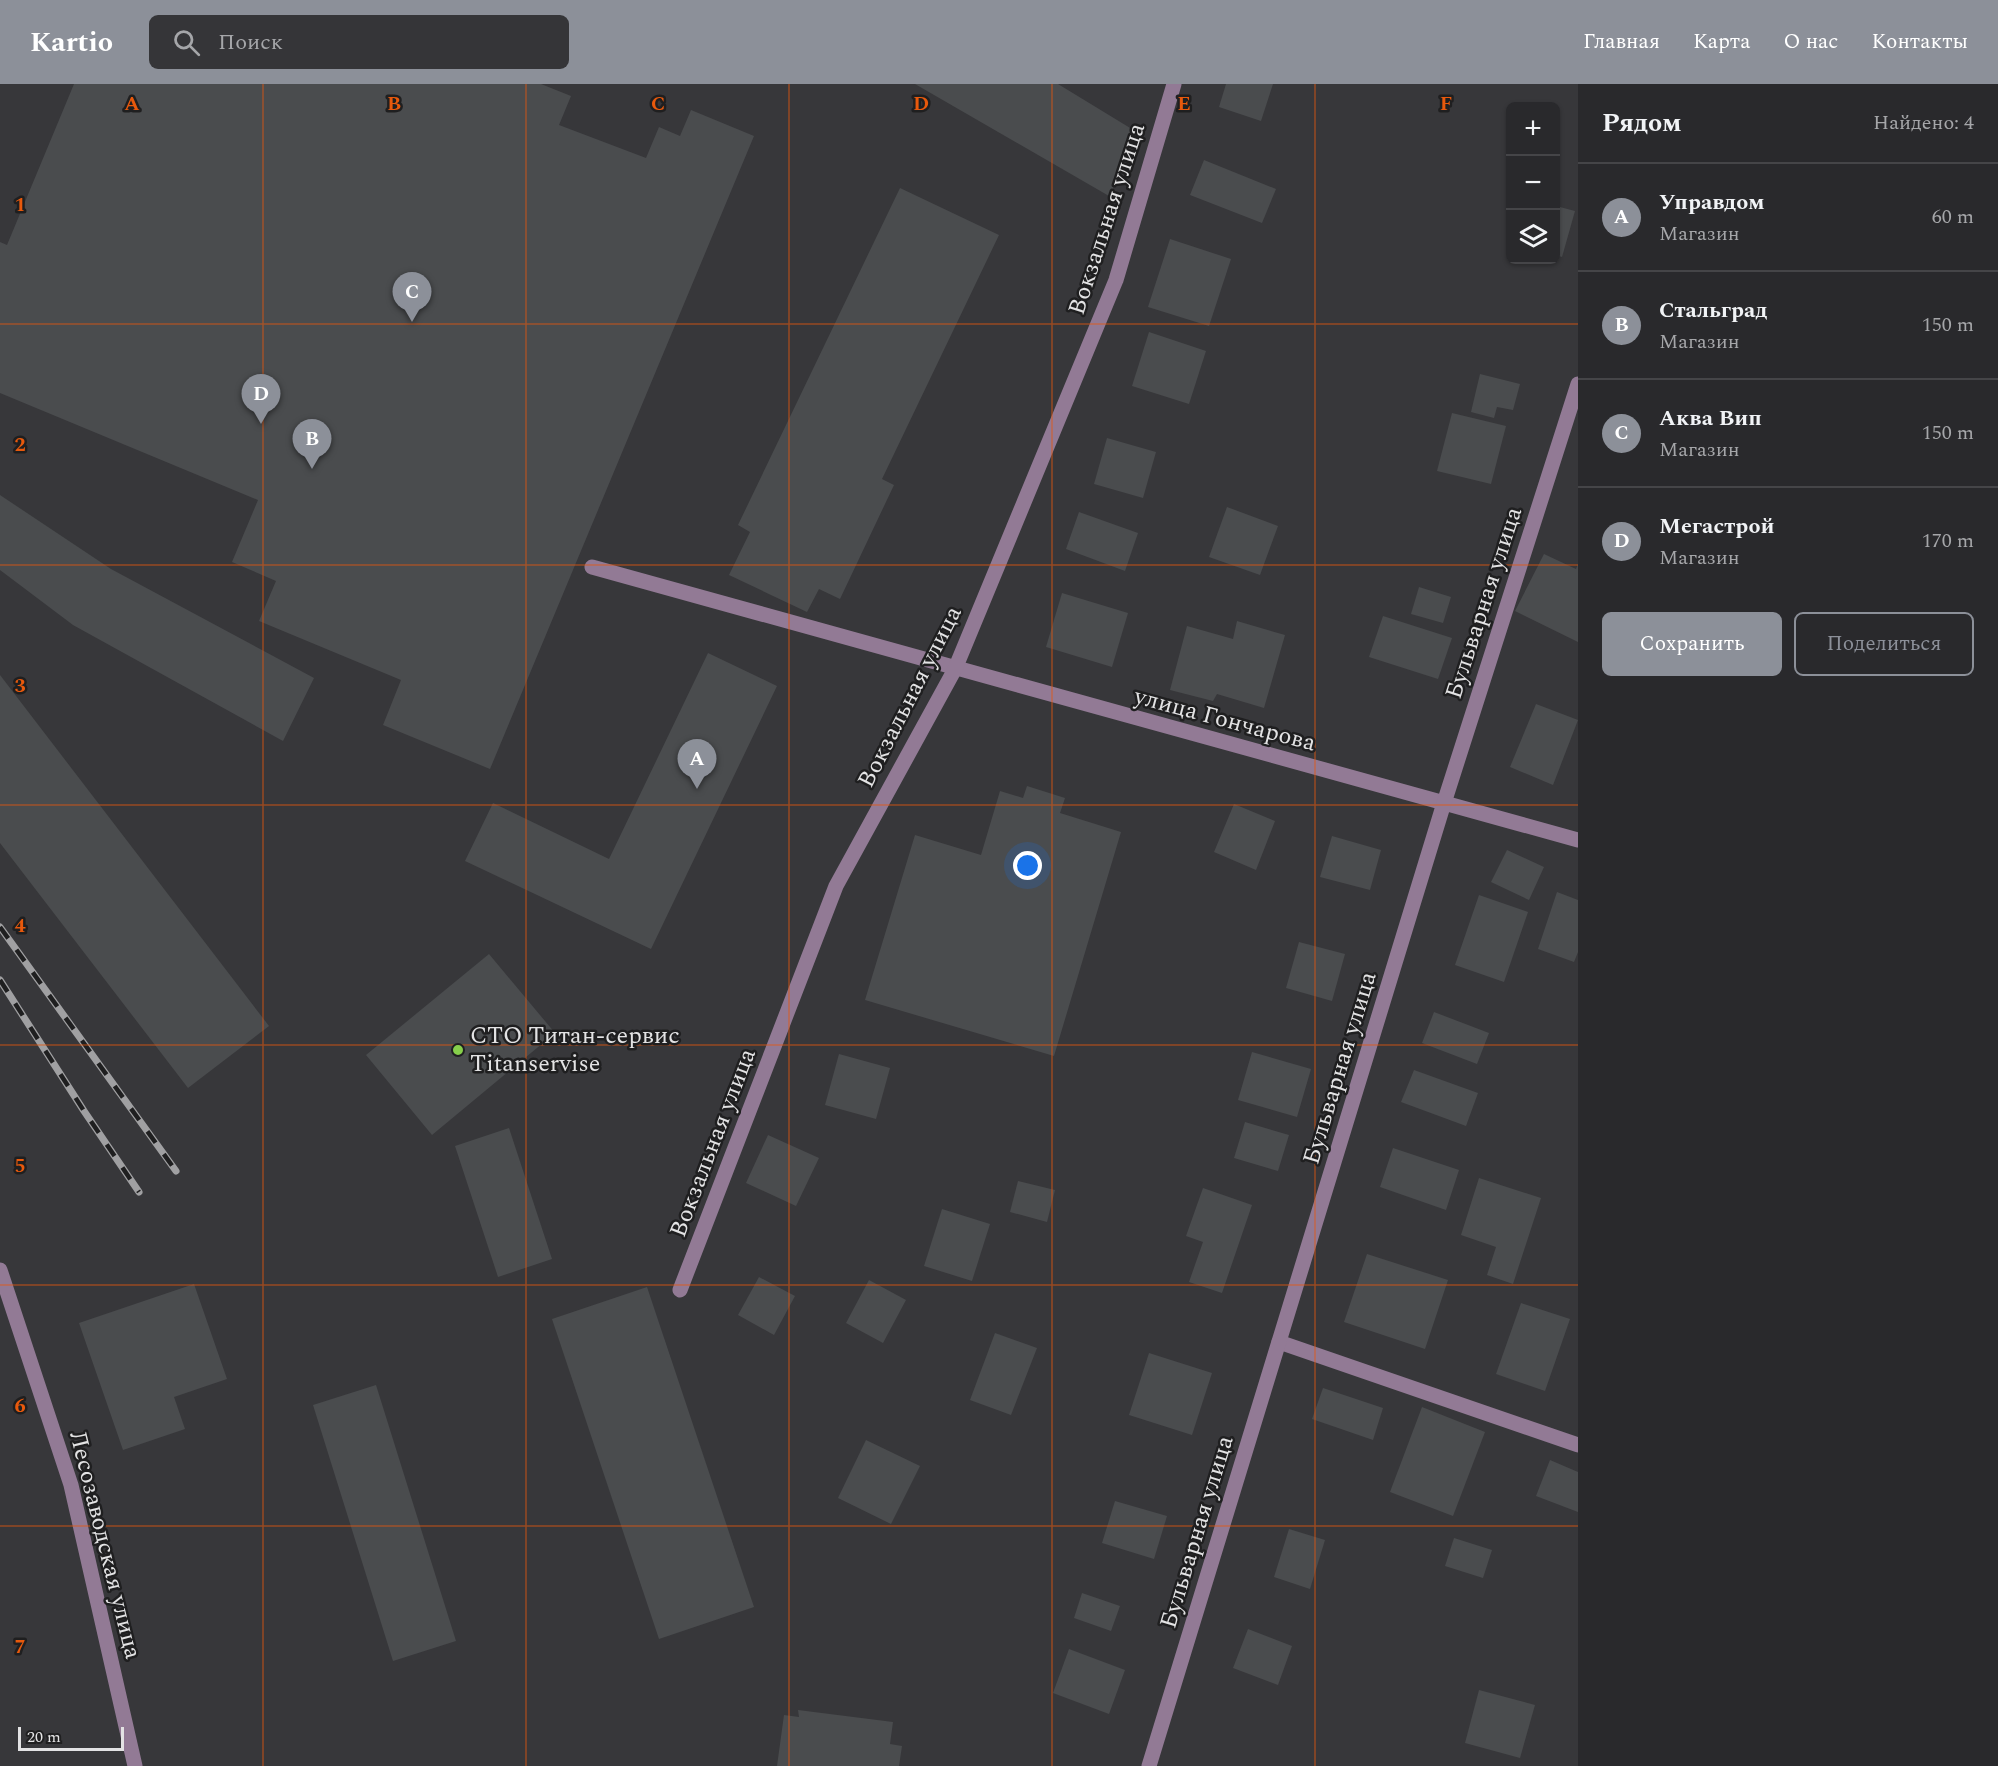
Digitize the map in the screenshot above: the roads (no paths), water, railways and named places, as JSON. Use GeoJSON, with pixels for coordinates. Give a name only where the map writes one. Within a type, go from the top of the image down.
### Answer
{"type":"FeatureCollection","features":[{"type":"Feature","properties":{"kind":"street","name":"Вокзальная улица"},"geometry":{"type":"LineString","coordinates":[[680,1290],[836,886],[955,669],[1116,280],[1174,84]]}},
{"type":"Feature","properties":{"kind":"street","name":"Бульварная улица"},"geometry":{"type":"LineString","coordinates":[[1149,1766],[1444,803],[1578,384]]}},
{"type":"Feature","properties":{"kind":"street","name":"улица Гончарова"},"geometry":{"type":"LineString","coordinates":[[592,567],[1578,840]]}},
{"type":"Feature","properties":{"kind":"street","name":"Лесозаводская улица"},"geometry":{"type":"LineString","coordinates":[[0,1270],[71,1485],[135,1766]]}},
{"type":"Feature","properties":{"kind":"street"},"geometry":{"type":"LineString","coordinates":[[1279,1342],[1578,1445]]}},
{"type":"Feature","properties":{"kind":"railway"},"geometry":{"type":"LineString","coordinates":[[0,927],[176,1171]]}},
{"type":"Feature","properties":{"kind":"railway"},"geometry":{"type":"LineString","coordinates":[[0,980],[139,1192]]}},
{"type":"Feature","properties":{"kind":"place","name":"Аква Вип"},"geometry":{"type":"Point","coordinates":[412,322]}},
{"type":"Feature","properties":{"kind":"place","name":"Мегастрой"},"geometry":{"type":"Point","coordinates":[261,424]}},
{"type":"Feature","properties":{"kind":"place","name":"Стальград"},"geometry":{"type":"Point","coordinates":[312,469]}},
{"type":"Feature","properties":{"kind":"place","name":"Управдом"},"geometry":{"type":"Point","coordinates":[697,789]}},
{"type":"Feature","properties":{"kind":"place","name":"СТО Титан-сервис Titanservise"},"geometry":{"type":"Point","coordinates":[458,1050]}}]}
